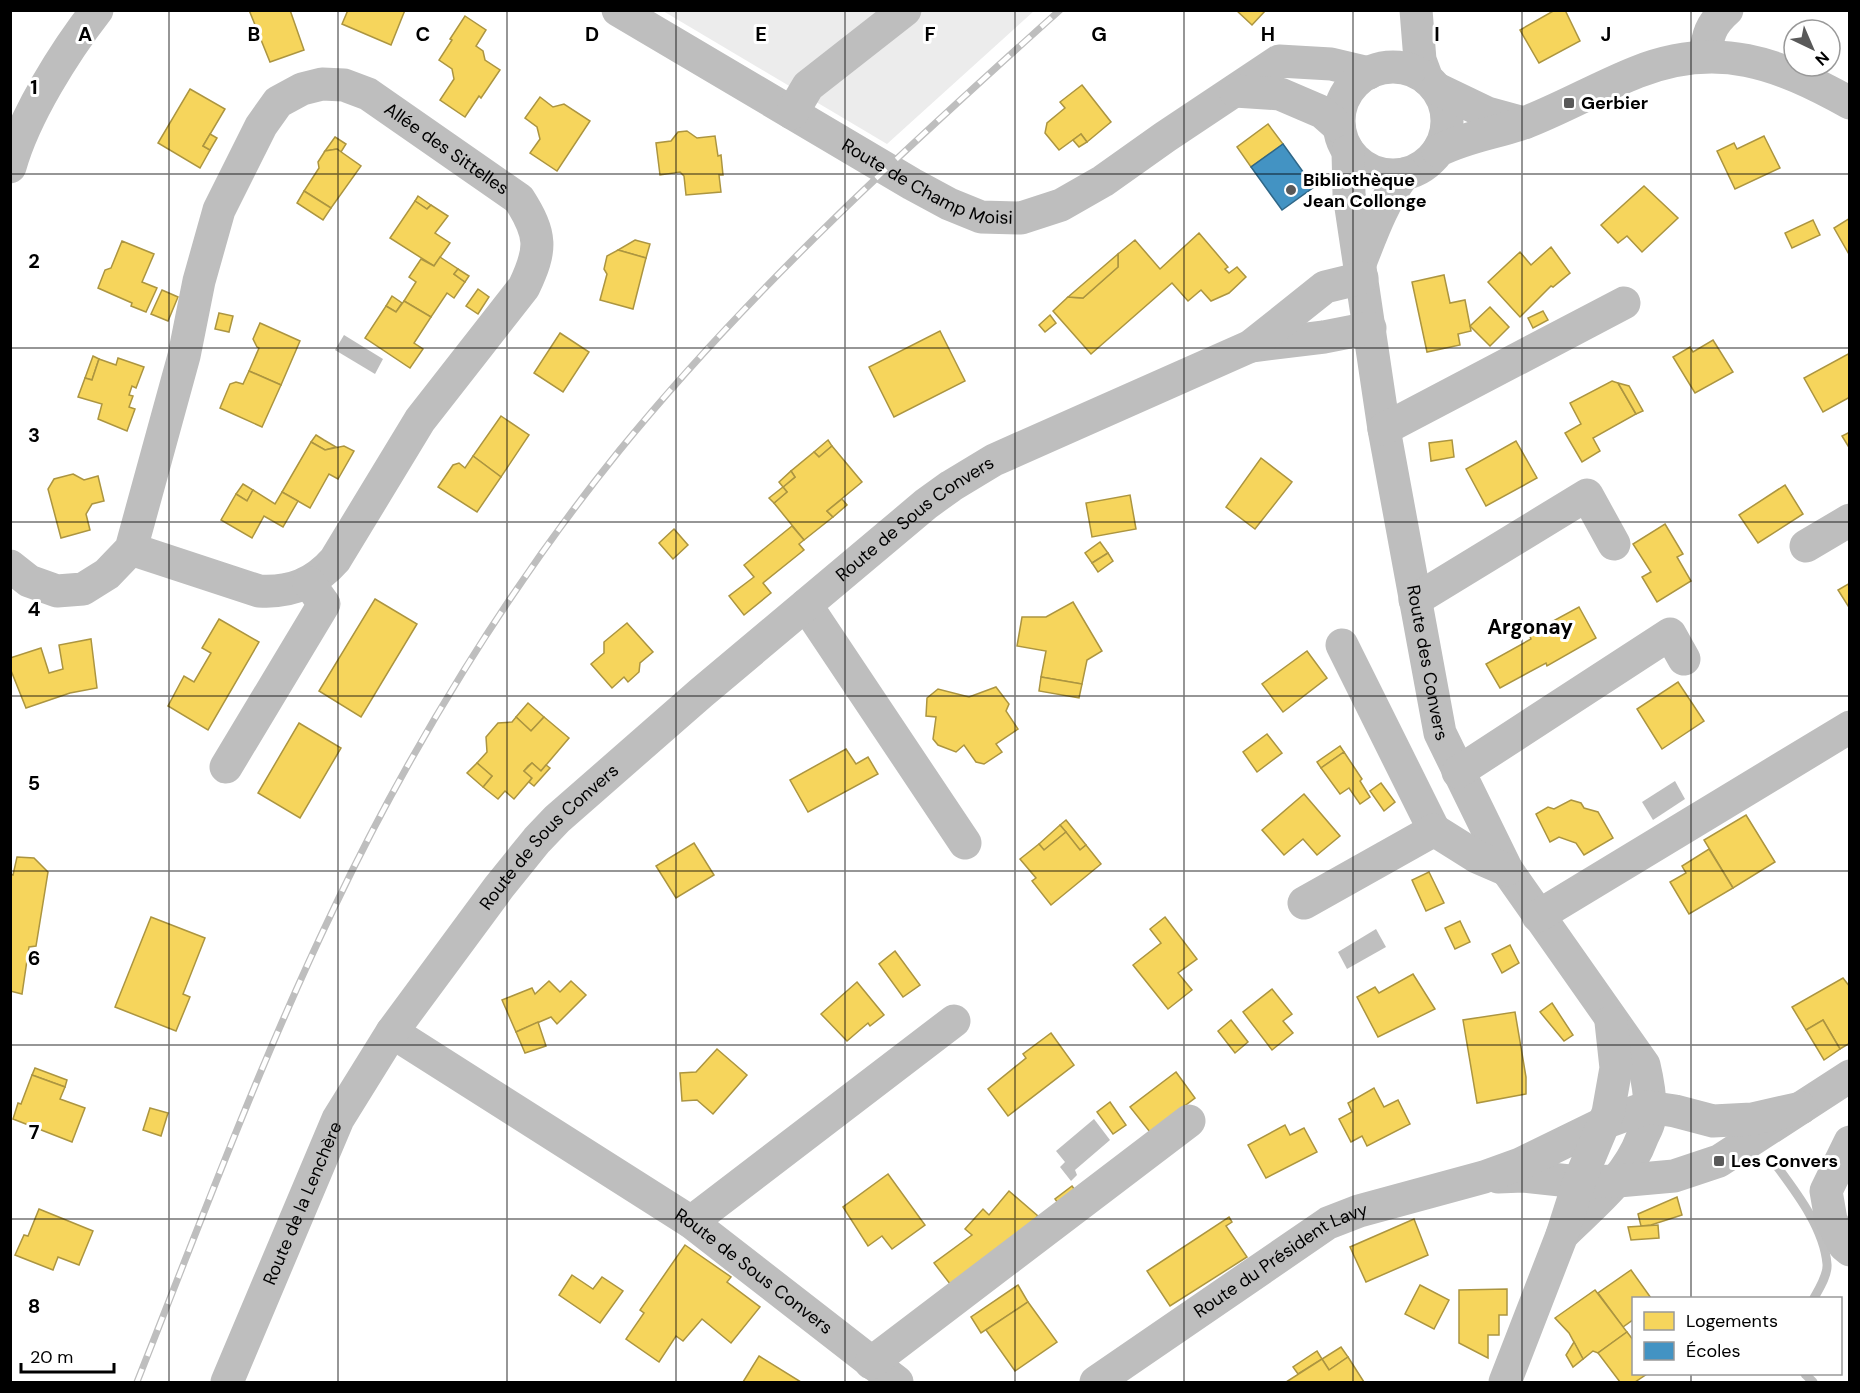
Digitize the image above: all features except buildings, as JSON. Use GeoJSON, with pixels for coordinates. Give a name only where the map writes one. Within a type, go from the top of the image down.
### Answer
{"type":"FeatureCollection","features":[{"type":"Feature","properties":{"kind":"street"},"geometry":{"type":"LineString","coordinates":[[10,167],[24,126],[72,44],[98,10]]}},
{"type":"Feature","properties":{"kind":"street","name":"Route de Champ Moisi"},"geometry":{"type":"LineString","coordinates":[[618,10],[912,183],[965,212],[981,217],[1021,218],[1061,205],[1103,181],[1165,136],[1279,61],[1330,64],[1374,71]]}},
{"type":"Feature","properties":{"kind":"street"},"geometry":{"type":"LineString","coordinates":[[792,112],[808,86],[906,10]]}},
{"type":"Feature","properties":{"kind":"street"},"geometry":{"type":"LineString","coordinates":[[1374,71],[1405,24],[1410,10]]}},
{"type":"Feature","properties":{"kind":"street"},"geometry":{"type":"LineString","coordinates":[[1235,91],[1280,94],[1322,112],[1364,167],[1379,174],[1397,176],[1415,171],[1430,161],[1444,142],[1447,116],[1444,102],[1420,60],[1416,10]]}},
{"type":"Feature","properties":{"kind":"street"},"geometry":{"type":"LineString","coordinates":[[1705,56],[1707,37],[1714,21],[1727,10]]}},
{"type":"Feature","properties":{"kind":"street"},"geometry":{"type":"LineString","coordinates":[[1438,151],[1456,142],[1524,123],[1638,72],[1672,61],[1705,56],[1743,58],[1783,70],[1850,103]]}},
{"type":"Feature","properties":{"kind":"street"},"geometry":{"type":"LineString","coordinates":[[1344,139],[1340,111],[1346,95],[1356,82],[1374,71],[1401,68],[1415,72],[1432,84],[1487,113],[1524,123]]}},
{"type":"Feature","properties":{"kind":"street","name":"Allée des Sittelles"},"geometry":{"type":"LineString","coordinates":[[10,566],[29,581],[57,591],[83,589],[107,574],[131,549],[184,356],[199,281],[219,210],[261,126],[278,102],[302,89],[322,84],[344,85],[368,94],[519,199],[530,216],[537,236],[534,267],[524,287],[420,420],[334,560],[323,573],[309,583],[290,590],[259,591],[131,549]]}},
{"type":"Feature","properties":{"kind":"street","name":"Route des Convers"},"geometry":{"type":"LineString","coordinates":[[1344,139],[1349,194],[1384,429],[1440,733],[1507,870],[1644,1065],[1648,1084],[1649,1121],[1636,1154],[1618,1181],[1562,1235]]}},
{"type":"Feature","properties":{"kind":"street","name":"Route des Convers"},"geometry":{"type":"LineString","coordinates":[[1361,270],[1377,220],[1394,187],[1404,174]]}},
{"type":"Feature","properties":{"kind":"street","name":"Route de Sous Convers"},"geometry":{"type":"LineString","coordinates":[[897,1383],[691,1222],[392,1032],[499,887],[550,826],[666,723],[926,504],[994,460],[1251,346],[1325,288],[1361,270]]}},
{"type":"Feature","properties":{"kind":"street"},"geometry":{"type":"LineString","coordinates":[[1384,429],[1624,303]]}},
{"type":"Feature","properties":{"kind":"street","name":"Route de Sous Convers"},"geometry":{"type":"LineString","coordinates":[[1251,346],[1324,337],[1370,328]]}},
{"type":"Feature","properties":{"kind":"street"},"geometry":{"type":"LineString","coordinates":[[1415,600],[1587,495],[1614,544]]}},
{"type":"Feature","properties":{"kind":"street"},"geometry":{"type":"LineString","coordinates":[[1806,546],[1850,520]]}},
{"type":"Feature","properties":{"kind":"street"},"geometry":{"type":"LineString","coordinates":[[226,767],[324,604],[309,583]]}},
{"type":"Feature","properties":{"kind":"street"},"geometry":{"type":"LineString","coordinates":[[806,605],[965,843]]}},
{"type":"Feature","properties":{"kind":"street"},"geometry":{"type":"LineString","coordinates":[[1458,772],[1670,634],[1684,659]]}},
{"type":"Feature","properties":{"kind":"street"},"geometry":{"type":"LineString","coordinates":[[1342,645],[1434,830],[1477,857],[1507,870]]}},
{"type":"Feature","properties":{"kind":"street"},"geometry":{"type":"LineString","coordinates":[[1538,916],[1850,727]]}},
{"type":"Feature","properties":{"kind":"street"},"geometry":{"type":"LineString","coordinates":[[1304,903],[1434,830]]}},
{"type":"Feature","properties":{"kind":"street","name":"Route des Convers"},"geometry":{"type":"LineString","coordinates":[[1505,1383],[1562,1235],[1579,1182],[1608,1113],[1617,1068],[1610,1017]]}},
{"type":"Feature","properties":{"kind":"street"},"geometry":{"type":"LineString","coordinates":[[691,1222],[954,1022]]}},
{"type":"Feature","properties":{"kind":"street","name":"Route de la Lenchère"},"geometry":{"type":"LineString","coordinates":[[227,1383],[338,1119],[392,1032]]}},
{"type":"Feature","properties":{"kind":"street","name":"Route du Président Lavy"},"geometry":{"type":"LineString","coordinates":[[1484,1177],[1523,1176],[1579,1182],[1674,1176],[1719,1161],[1850,1076]]}},
{"type":"Feature","properties":{"kind":"street","name":"Route du Président Lavy"},"geometry":{"type":"LineString","coordinates":[[1096,1383],[1328,1223],[1359,1211],[1484,1177],[1520,1164],[1604,1123],[1648,1107],[1713,1121],[1752,1119],[1801,1108]]}},
{"type":"Feature","properties":{"kind":"street"},"geometry":{"type":"LineString","coordinates":[[871,1363],[1189,1121]]}},
{"type":"Feature","properties":{"kind":"street"},"geometry":{"type":"LineString","coordinates":[[1850,1142],[1826,1191],[1831,1220],[1844,1245],[1850,1250]]}},
{"type":"Feature","properties":{"kind":"shaded area"},"geometry":{"type":"Polygon","coordinates":[[[663,11],[1034,11],[887,144],[663,11]]]}},
{"type":"Feature","properties":{"kind":"shaded area"},"geometry":{"type":"Polygon","coordinates":[[[344,335],[383,359],[375,374],[335,350],[344,335]]]}},
{"type":"Feature","properties":{"kind":"shaded area"},"geometry":{"type":"Polygon","coordinates":[[[1675,781],[1685,799],[1653,820],[1642,802],[1675,781]]]}},
{"type":"Feature","properties":{"kind":"shaded area"},"geometry":{"type":"Polygon","coordinates":[[[1376,929],[1386,947],[1347,969],[1338,952],[1376,929]]]}},
{"type":"Feature","properties":{"kind":"shaded area"},"geometry":{"type":"Polygon","coordinates":[[[1094,1119],[1110,1140],[1075,1170],[1077,1175],[1071,1181],[1060,1167],[1065,1162],[1056,1151],[1094,1119]]]}},
{"type":"Feature","properties":{"kind":"waterway"},"geometry":{"type":"LineString","coordinates":[[1776,1165],[1808,1211],[1821,1237],[1827,1264],[1823,1282],[1815,1297]]}},
{"type":"Feature","properties":{"kind":"waterway"},"geometry":{"type":"LineString","coordinates":[[1806,1375],[1813,1382]]}},
{"type":"Feature","properties":{"kind":"railway"},"geometry":{"type":"LineString","coordinates":[[137,1382],[256,1084],[334,908],[363,849],[428,730],[500,614],[578,503],[619,451],[721,334],[775,277],[887,168],[1060,10]]}},
{"type":"Feature","properties":{"kind":"place","name":"Gerbier"},"geometry":{"type":"Point","coordinates":[1569,103]}},
{"type":"Feature","properties":{"kind":"place","name":"Bibliothèque Jean Collonge"},"geometry":{"type":"Point","coordinates":[1291,190]}},
{"type":"Feature","properties":{"kind":"place","name":"Les Convers"},"geometry":{"type":"Point","coordinates":[1719,1161]}},
{"type":"Feature","properties":{"kind":"district","name":"Argonay"},"geometry":{"type":"Point","coordinates":[1530,627]}}]}
